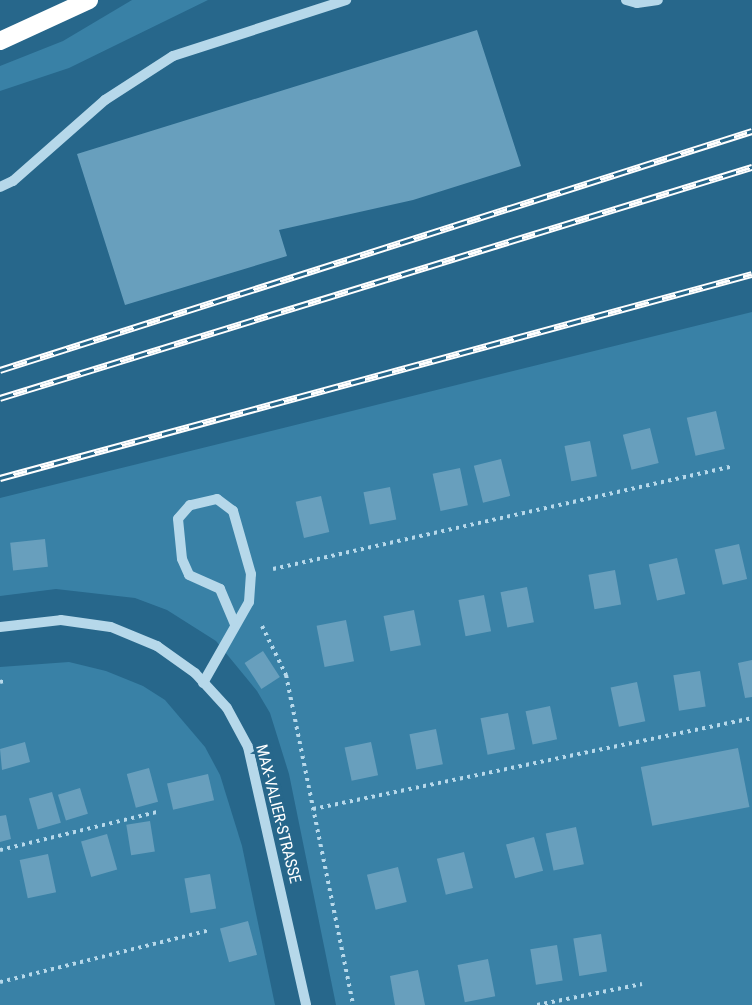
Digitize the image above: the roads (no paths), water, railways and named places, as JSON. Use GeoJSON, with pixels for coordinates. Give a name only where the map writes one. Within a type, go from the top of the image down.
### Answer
{"type":"FeatureCollection","features":[{"type":"Feature","properties":{"kind":"highway"},"geometry":{"type":"LineString","coordinates":[[0,41],[89,0]]}},
{"type":"Feature","properties":{"kind":"street"},"geometry":{"type":"LineString","coordinates":[[0,187],[13,181],[105,100],[173,56],[346,0]]}},
{"type":"Feature","properties":{"kind":"street"},"geometry":{"type":"LineString","coordinates":[[626,0],[637,3],[658,0]]}},
{"type":"Feature","properties":{"kind":"street"},"geometry":{"type":"LineString","coordinates":[[203,682],[249,602],[252,574],[233,511],[217,500],[190,505],[178,519],[182,559],[189,575],[220,589],[235,624]]}},
{"type":"Feature","properties":{"kind":"street","name":"MAX-VALIER-STRASSE"},"geometry":{"type":"LineString","coordinates":[[0,627],[61,620],[111,627],[157,646],[203,682],[227,708],[248,747],[306,1005]]}},
{"type":"Feature","properties":{"kind":"railway"},"geometry":{"type":"LineString","coordinates":[[0,370],[752,131]]}},
{"type":"Feature","properties":{"kind":"railway"},"geometry":{"type":"LineString","coordinates":[[0,398],[752,167]]}},
{"type":"Feature","properties":{"kind":"railway"},"geometry":{"type":"LineString","coordinates":[[0,478],[752,274]]}}]}
